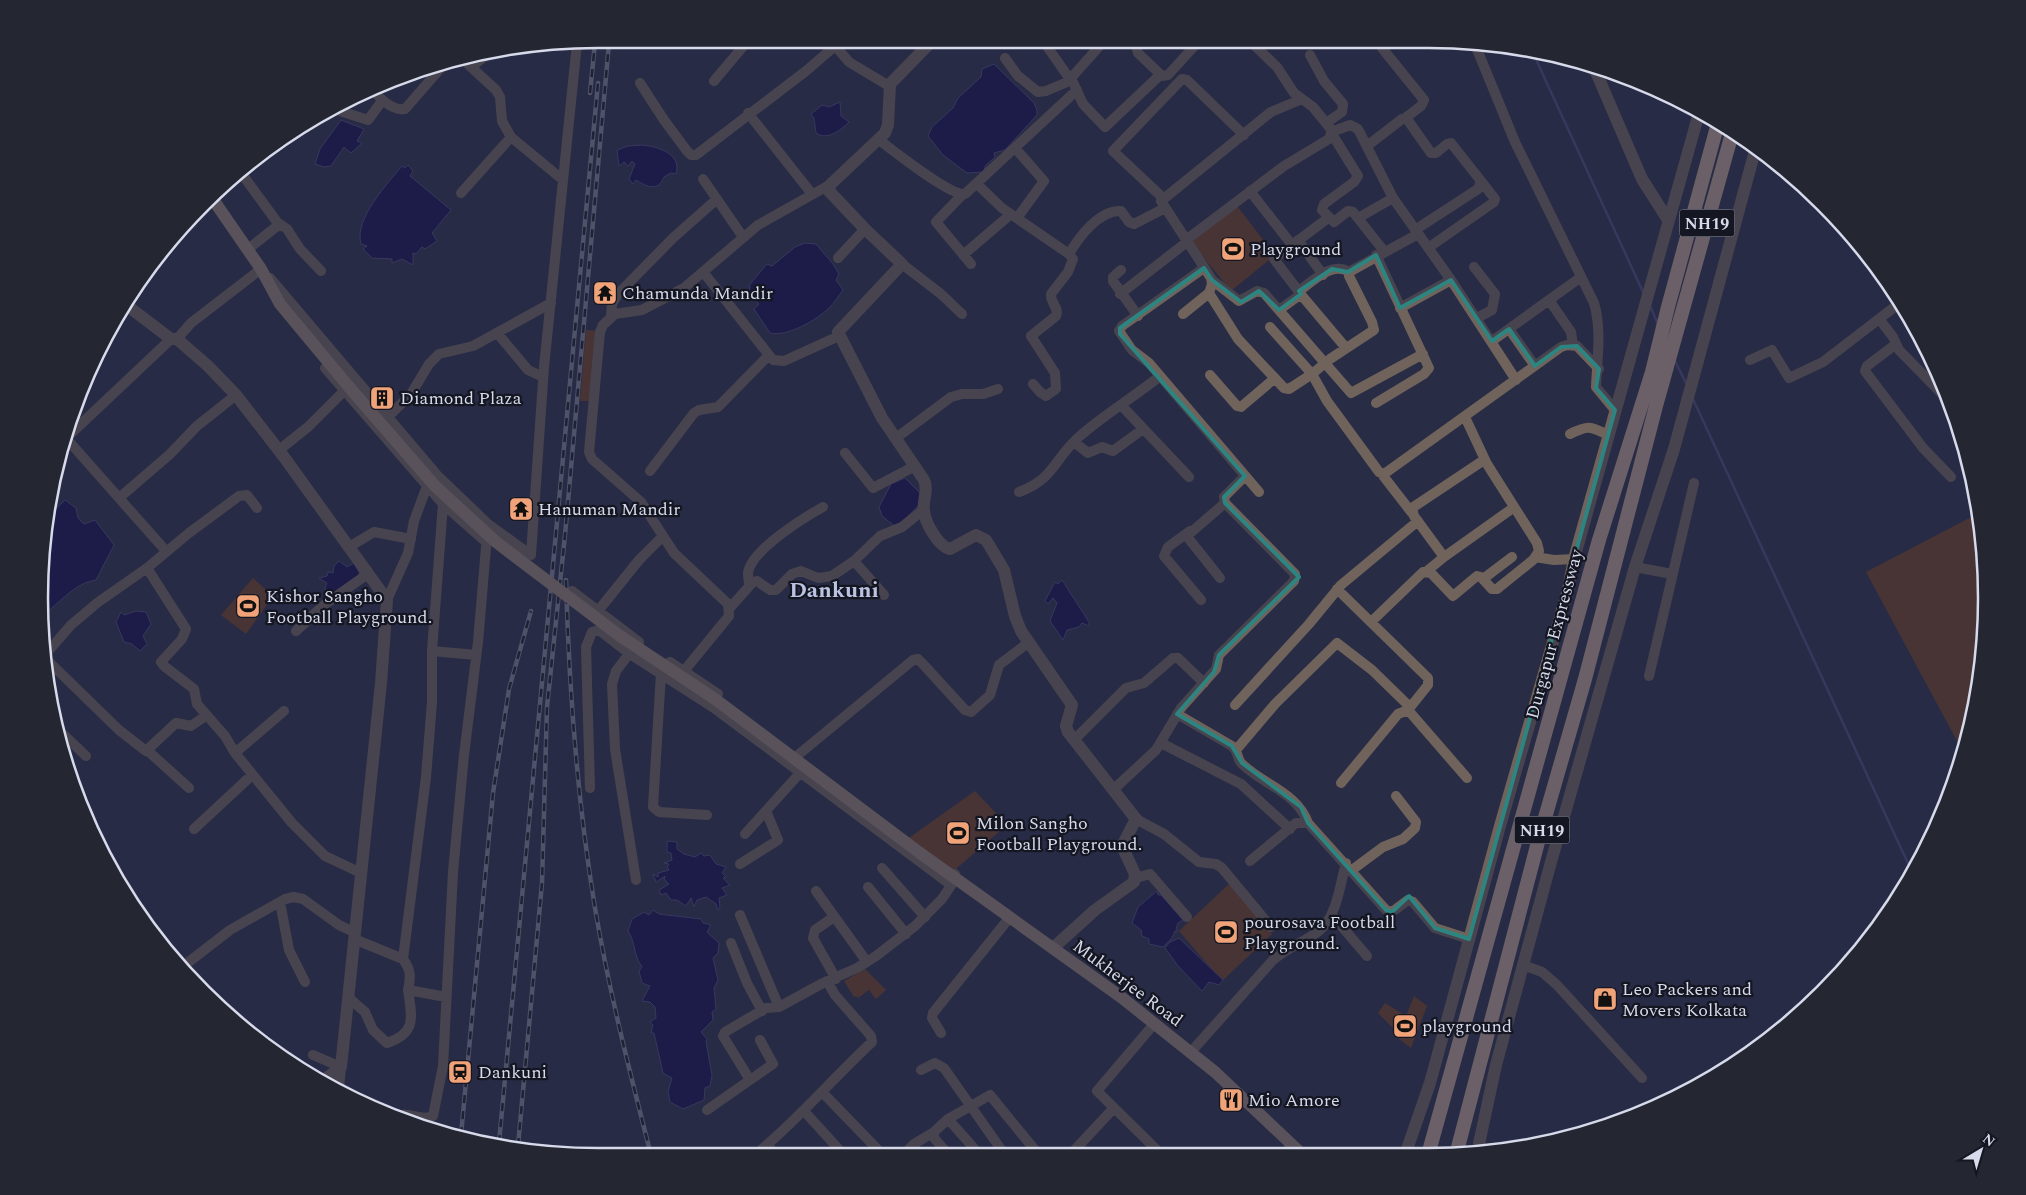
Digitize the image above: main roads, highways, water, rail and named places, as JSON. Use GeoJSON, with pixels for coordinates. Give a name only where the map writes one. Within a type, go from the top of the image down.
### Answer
{"type":"FeatureCollection","features":[{"type":"Feature","properties":{"kind":"highway","name":"Durgapur Expressway"},"geometry":{"type":"LineString","coordinates":[[1430,1148],[1599,540],[1652,372],[1716,129]]}},
{"type":"Feature","properties":{"kind":"highway","name":"NH19"},"geometry":{"type":"LineString","coordinates":[[1458,1146],[1538,842],[1585,680],[1670,355],[1732,138]]}},
{"type":"Feature","properties":{"kind":"main road","name":"Mukherjee Road"},"geometry":{"type":"LineString","coordinates":[[215,203],[262,270],[280,304],[422,472],[466,517],[620,636],[716,699],[920,853],[954,882],[1010,917],[1154,1024],[1214,1072],[1287,1148]]}},
{"type":"Feature","properties":{"kind":"waterway"},"geometry":{"type":"LineString","coordinates":[[1535,58],[1643,292]]}},
{"type":"Feature","properties":{"kind":"waterway"},"geometry":{"type":"LineString","coordinates":[[1650,306],[1658,324]]}},
{"type":"Feature","properties":{"kind":"waterway"},"geometry":{"type":"LineString","coordinates":[[1674,359],[1687,385]]}},
{"type":"Feature","properties":{"kind":"waterway"},"geometry":{"type":"LineString","coordinates":[[1693,399],[1909,865]]}},
{"type":"Feature","properties":{"kind":"railway"},"geometry":{"type":"LineString","coordinates":[[590,93],[595,47]]}},
{"type":"Feature","properties":{"kind":"railway"},"geometry":{"type":"LineString","coordinates":[[518,1142],[542,883],[547,707],[565,535],[609,47]]}},
{"type":"Feature","properties":{"kind":"railway"},"geometry":{"type":"LineString","coordinates":[[499,1139],[598,83]]}},
{"type":"Feature","properties":{"kind":"railway"},"geometry":{"type":"LineString","coordinates":[[566,580],[575,744],[583,826],[595,908],[613,1001],[649,1148]]}},
{"type":"Feature","properties":{"kind":"railway"},"geometry":{"type":"LineString","coordinates":[[461,1130],[493,793],[509,689],[531,611]]}},
{"type":"Feature","properties":{"kind":"place","name":"Playground"},"geometry":{"type":"Point","coordinates":[1233,249]}},
{"type":"Feature","properties":{"kind":"place","name":"Chamunda Mandir"},"geometry":{"type":"Point","coordinates":[605,293]}},
{"type":"Feature","properties":{"kind":"place","name":"Diamond Plaza"},"geometry":{"type":"Point","coordinates":[382,398]}},
{"type":"Feature","properties":{"kind":"place","name":"Hanuman Mandir"},"geometry":{"type":"Point","coordinates":[521,509]}},
{"type":"Feature","properties":{"kind":"place","name":"Kishor Sangho Football Playground."},"geometry":{"type":"Point","coordinates":[248,606]}},
{"type":"Feature","properties":{"kind":"place","name":"Milon Sangho Football Playground."},"geometry":{"type":"Point","coordinates":[958,833]}},
{"type":"Feature","properties":{"kind":"place","name":"pourosava Football Playground."},"geometry":{"type":"Point","coordinates":[1226,932]}},
{"type":"Feature","properties":{"kind":"place","name":"Leo Packers and Movers Kolkata"},"geometry":{"type":"Point","coordinates":[1605,999]}},
{"type":"Feature","properties":{"kind":"place","name":"playground"},"geometry":{"type":"Point","coordinates":[1405,1026]}},
{"type":"Feature","properties":{"kind":"place","name":"Dankuni"},"geometry":{"type":"Point","coordinates":[460,1072]}},
{"type":"Feature","properties":{"kind":"place","name":"Mio Amore"},"geometry":{"type":"Point","coordinates":[1231,1100]}},
{"type":"Feature","properties":{"kind":"district","name":"Dankuni"},"geometry":{"type":"Point","coordinates":[834,589]}}]}
